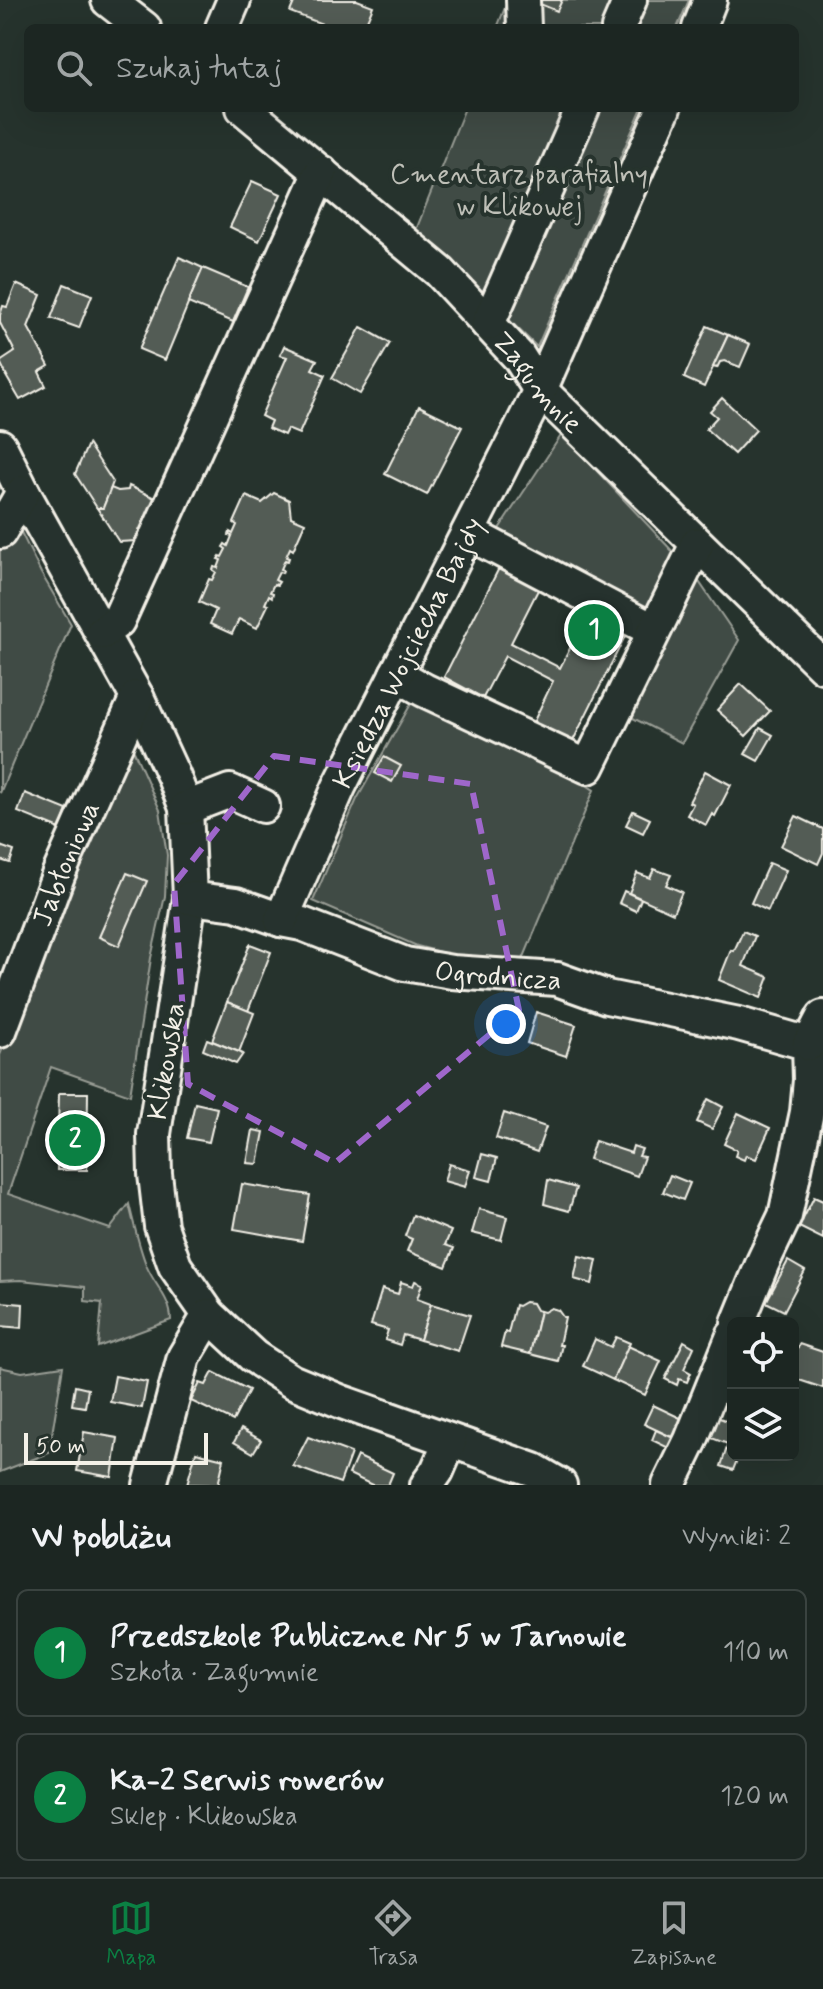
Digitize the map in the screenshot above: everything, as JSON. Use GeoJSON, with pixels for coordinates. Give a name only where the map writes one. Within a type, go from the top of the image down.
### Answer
{"type":"FeatureCollection","features":[{"type":"Feature","properties":{"kind":"street"},"geometry":{"type":"LineString","coordinates":[[108,0],[139,24]]}},
{"type":"Feature","properties":{"kind":"street"},"geometry":{"type":"LineString","coordinates":[[224,24],[234,0]]}},
{"type":"Feature","properties":{"kind":"street"},"geometry":{"type":"LineString","coordinates":[[523,0],[524,24]]}},
{"type":"Feature","properties":{"kind":"street"},"geometry":{"type":"LineString","coordinates":[[620,24],[630,0]]}},
{"type":"Feature","properties":{"kind":"street"},"geometry":{"type":"LineString","coordinates":[[701,24],[710,0]]}},
{"type":"Feature","properties":{"kind":"street","name":"Zagumnie"},"geometry":{"type":"LineString","coordinates":[[248,112],[440,272],[519,357],[540,390],[823,666]]}},
{"type":"Feature","properties":{"kind":"street"},"geometry":{"type":"LineString","coordinates":[[488,324],[581,112]]}},
{"type":"Feature","properties":{"kind":"street","name":"Księdza Wojciecha Bajdy"},"geometry":{"type":"LineString","coordinates":[[281,920],[339,787],[540,390],[662,112]]}},
{"type":"Feature","properties":{"kind":"street"},"geometry":{"type":"LineString","coordinates":[[102,633],[118,621],[321,172]]}},
{"type":"Feature","properties":{"kind":"street","name":"Klikowska"},"geometry":{"type":"LineString","coordinates":[[0,446],[137,697],[186,808],[190,898],[154,1134],[161,1226],[175,1266],[209,1315],[253,1356],[291,1381],[534,1470],[560,1485]]}},
{"type":"Feature","properties":{"kind":"street"},"geometry":{"type":"LineString","coordinates":[[0,532],[23,492]]}},
{"type":"Feature","properties":{"kind":"street"},"geometry":{"type":"LineString","coordinates":[[468,533],[649,628]]}},
{"type":"Feature","properties":{"kind":"street"},"geometry":{"type":"LineString","coordinates":[[396,674],[588,767],[697,544]]}},
{"type":"Feature","properties":{"kind":"street","name":"Jabłoniowa"},"geometry":{"type":"LineString","coordinates":[[0,1031],[59,873],[137,697]]}},
{"type":"Feature","properties":{"kind":"street"},"geometry":{"type":"LineString","coordinates":[[186,808],[230,791],[263,806]]}},
{"type":"Feature","properties":{"kind":"street","name":"Ogrodnicza"},"geometry":{"type":"LineString","coordinates":[[190,898],[236,904],[302,924],[405,964],[452,972],[557,979],[607,997],[739,1024],[816,1031],[807,1112],[785,1216],[740,1317]]}},
{"type":"Feature","properties":{"kind":"street"},"geometry":{"type":"LineString","coordinates":[[150,1485],[184,1357],[209,1315]]}},
{"type":"Feature","properties":{"kind":"street"},"geometry":{"type":"LineString","coordinates":[[669,1485],[727,1351]]}},
{"type":"Feature","properties":{"kind":"street"},"geometry":{"type":"LineString","coordinates":[[427,1485],[450,1441]]}},
{"type":"Feature","properties":{"kind":"highlighted area"},"geometry":{"type":"Polygon","coordinates":[[[274,756],[471,784],[519,1010],[335,1163],[188,1084],[174,884],[274,756]]]}},
{"type":"Feature","properties":{"kind":"green space"},"geometry":{"type":"Polygon","coordinates":[[[508,0],[689,0],[679,24],[499,24],[508,0]]]}},
{"type":"Feature","properties":{"kind":"green space","name":"Cmentarz parafialny w Klikowej"},"geometry":{"type":"Polygon","coordinates":[[[463,112],[640,112],[537,347],[416,230],[463,112]]]}},
{"type":"Feature","properties":{"kind":"green space"},"geometry":{"type":"Polygon","coordinates":[[[562,434],[693,573],[739,640],[682,743],[623,713],[663,632],[491,541],[562,434]]]}},
{"type":"Feature","properties":{"kind":"green space"},"geometry":{"type":"Polygon","coordinates":[[[16,522],[71,624],[0,793],[0,544],[16,522]]]}},
{"type":"Feature","properties":{"kind":"green space"},"geometry":{"type":"Polygon","coordinates":[[[416,695],[594,790],[522,962],[459,957],[417,946],[313,901],[357,799],[416,695]]]}},
{"type":"Feature","properties":{"kind":"green space"},"geometry":{"type":"Polygon","coordinates":[[[129,740],[160,810],[167,855],[165,896],[151,958],[130,1095],[51,1067],[8,1194],[110,1229],[129,1204],[144,1259],[166,1299],[171,1320],[98,1347],[102,1303],[85,1301],[85,1287],[21,1280],[0,1281],[0,1055],[129,740]]]}},
{"type":"Feature","properties":{"kind":"green space"},"geometry":{"type":"Polygon","coordinates":[[[63,1366],[49,1453],[0,1472],[0,1367],[22,1372],[63,1366]]]}},
{"type":"Feature","properties":{"kind":"building"},"geometry":{"type":"Polygon","coordinates":[[[295,0],[357,0],[373,6],[366,24],[322,24],[290,12],[295,0]]]}},
{"type":"Feature","properties":{"kind":"building"},"geometry":{"type":"Polygon","coordinates":[[[530,0],[562,0],[557,11],[530,0]]]}},
{"type":"Feature","properties":{"kind":"building"},"geometry":{"type":"Polygon","coordinates":[[[252,181],[281,194],[259,241],[230,227],[252,181]]]}},
{"type":"Feature","properties":{"kind":"building"},"geometry":{"type":"Polygon","coordinates":[[[179,257],[203,268],[165,360],[139,349],[179,257]]]}},
{"type":"Feature","properties":{"kind":"building"},"geometry":{"type":"Polygon","coordinates":[[[203,268],[248,287],[233,322],[188,303],[203,268]]]}},
{"type":"Feature","properties":{"kind":"building"},"geometry":{"type":"Polygon","coordinates":[[[16,284],[41,295],[28,327],[49,366],[39,372],[46,386],[20,400],[0,362],[15,352],[0,323],[0,315],[3,306],[7,307],[16,284]]]}},
{"type":"Feature","properties":{"kind":"building"},"geometry":{"type":"Polygon","coordinates":[[[64,284],[92,295],[79,328],[51,318],[64,284]]]}},
{"type":"Feature","properties":{"kind":"building"},"geometry":{"type":"Polygon","coordinates":[[[707,326],[728,335],[704,387],[684,378],[707,326]]]}},
{"type":"Feature","properties":{"kind":"building"},"geometry":{"type":"Polygon","coordinates":[[[361,327],[390,343],[360,394],[332,378],[361,327]]]}},
{"type":"Feature","properties":{"kind":"building"},"geometry":{"type":"Polygon","coordinates":[[[728,335],[750,344],[740,367],[725,361],[720,362],[717,368],[713,367],[728,335]]]}},
{"type":"Feature","properties":{"kind":"building"},"geometry":{"type":"Polygon","coordinates":[[[284,346],[317,360],[312,369],[325,375],[299,434],[287,429],[284,435],[268,428],[271,421],[261,416],[287,357],[280,355],[284,346]]]}},
{"type":"Feature","properties":{"kind":"building"},"geometry":{"type":"Polygon","coordinates":[[[722,398],[756,430],[734,454],[706,429],[717,417],[710,411],[722,398]]]}},
{"type":"Feature","properties":{"kind":"building"},"geometry":{"type":"Polygon","coordinates":[[[419,406],[462,427],[427,495],[385,474],[419,406]]]}},
{"type":"Feature","properties":{"kind":"building"},"geometry":{"type":"Polygon","coordinates":[[[88,444],[113,482],[103,508],[97,508],[75,474],[88,444]]]}},
{"type":"Feature","properties":{"kind":"building"},"geometry":{"type":"Polygon","coordinates":[[[129,486],[155,498],[136,541],[119,542],[97,508],[103,508],[111,488],[128,490],[129,486]]]}},
{"type":"Feature","properties":{"kind":"building"},"geometry":{"type":"Polygon","coordinates":[[[274,493],[289,500],[291,517],[305,523],[293,550],[290,548],[282,573],[279,572],[275,580],[279,582],[270,592],[273,593],[272,597],[269,595],[265,604],[268,605],[257,628],[239,619],[232,634],[210,624],[216,610],[199,602],[209,579],[212,580],[216,572],[214,567],[218,568],[221,560],[218,559],[226,549],[223,547],[225,544],[228,546],[232,536],[230,532],[233,534],[237,525],[234,523],[246,496],[262,503],[274,493]]]}},
{"type":"Feature","properties":{"kind":"building"},"geometry":{"type":"Polygon","coordinates":[[[501,564],[541,584],[511,643],[560,668],[590,609],[629,628],[572,743],[533,723],[553,681],[505,656],[483,698],[444,677],[501,564]]]}},
{"type":"Feature","properties":{"kind":"building"},"geometry":{"type":"Polygon","coordinates":[[[741,684],[770,711],[746,736],[717,710],[741,684]]]}},
{"type":"Feature","properties":{"kind":"building"},"geometry":{"type":"Polygon","coordinates":[[[760,728],[773,735],[758,761],[745,754],[760,728]]]}},
{"type":"Feature","properties":{"kind":"building"},"geometry":{"type":"Polygon","coordinates":[[[384,757],[401,766],[392,782],[375,773],[384,757]]]}},
{"type":"Feature","properties":{"kind":"building"},"geometry":{"type":"Polygon","coordinates":[[[705,771],[731,785],[715,816],[712,814],[706,825],[687,815],[693,804],[689,802],[705,771]]]}},
{"type":"Feature","properties":{"kind":"building"},"geometry":{"type":"Polygon","coordinates":[[[25,793],[67,810],[60,829],[18,812],[25,793]]]}},
{"type":"Feature","properties":{"kind":"building"},"geometry":{"type":"Polygon","coordinates":[[[633,811],[650,819],[643,833],[626,825],[633,811]]]}},
{"type":"Feature","properties":{"kind":"building"},"geometry":{"type":"Polygon","coordinates":[[[796,816],[823,829],[823,853],[818,864],[781,846],[796,816]]]}},
{"type":"Feature","properties":{"kind":"building"},"geometry":{"type":"Polygon","coordinates":[[[0,846],[14,851],[10,863],[0,860],[0,846]]]}},
{"type":"Feature","properties":{"kind":"building"},"geometry":{"type":"Polygon","coordinates":[[[769,863],[786,870],[768,911],[751,903],[769,863]]]}},
{"type":"Feature","properties":{"kind":"building"},"geometry":{"type":"Polygon","coordinates":[[[654,869],[671,875],[666,885],[682,892],[673,913],[629,893],[637,873],[650,878],[654,869]]]}},
{"type":"Feature","properties":{"kind":"building"},"geometry":{"type":"Polygon","coordinates":[[[127,873],[147,881],[119,946],[99,937],[127,873]]]}},
{"type":"Feature","properties":{"kind":"building"},"geometry":{"type":"Polygon","coordinates":[[[624,891],[641,899],[636,911],[619,903],[624,891]]]}},
{"type":"Feature","properties":{"kind":"building"},"geometry":{"type":"Polygon","coordinates":[[[743,931],[755,936],[743,966],[769,977],[761,998],[719,980],[731,950],[734,951],[743,931]]]}},
{"type":"Feature","properties":{"kind":"building"},"geometry":{"type":"Polygon","coordinates":[[[250,944],[271,952],[248,1011],[227,1002],[250,944]]]}},
{"type":"Feature","properties":{"kind":"building"},"geometry":{"type":"Polygon","coordinates":[[[227,1002],[254,1013],[239,1052],[212,1041],[227,1002]]]}},
{"type":"Feature","properties":{"kind":"building"},"geometry":{"type":"Polygon","coordinates":[[[536,1012],[576,1025],[566,1056],[527,1043],[536,1012]]]}},
{"type":"Feature","properties":{"kind":"building"},"geometry":{"type":"Polygon","coordinates":[[[207,1039],[243,1054],[236,1064],[203,1050],[207,1039]]]}},
{"type":"Feature","properties":{"kind":"building"},"geometry":{"type":"Polygon","coordinates":[[[59,1093],[88,1093],[87,1170],[57,1170],[59,1093]]]}},
{"type":"Feature","properties":{"kind":"building"},"geometry":{"type":"Polygon","coordinates":[[[708,1099],[723,1107],[712,1129],[697,1122],[708,1099]]]}},
{"type":"Feature","properties":{"kind":"building"},"geometry":{"type":"Polygon","coordinates":[[[195,1103],[217,1108],[209,1142],[187,1138],[195,1103]]]}},
{"type":"Feature","properties":{"kind":"building"},"geometry":{"type":"Polygon","coordinates":[[[504,1113],[546,1127],[537,1152],[496,1138],[504,1113]]]}},
{"type":"Feature","properties":{"kind":"building"},"geometry":{"type":"Polygon","coordinates":[[[738,1113],[770,1128],[756,1159],[746,1155],[744,1160],[735,1156],[737,1150],[724,1144],[738,1113]]]}},
{"type":"Feature","properties":{"kind":"building"},"geometry":{"type":"Polygon","coordinates":[[[253,1130],[264,1132],[258,1164],[247,1163],[253,1130]]]}},
{"type":"Feature","properties":{"kind":"building"},"geometry":{"type":"Polygon","coordinates":[[[595,1141],[631,1153],[633,1146],[642,1149],[639,1156],[644,1157],[637,1176],[589,1159],[595,1141]]]}},
{"type":"Feature","properties":{"kind":"building"},"geometry":{"type":"Polygon","coordinates":[[[482,1154],[497,1158],[491,1181],[476,1177],[482,1154]]]}},
{"type":"Feature","properties":{"kind":"building"},"geometry":{"type":"Polygon","coordinates":[[[449,1164],[470,1170],[465,1187],[444,1181],[449,1164]]]}},
{"type":"Feature","properties":{"kind":"building"},"geometry":{"type":"Polygon","coordinates":[[[670,1175],[690,1183],[683,1200],[663,1192],[670,1175]]]}},
{"type":"Feature","properties":{"kind":"building"},"geometry":{"type":"Polygon","coordinates":[[[548,1180],[576,1188],[569,1211],[544,1204],[548,1180]]]}},
{"type":"Feature","properties":{"kind":"building"},"geometry":{"type":"Polygon","coordinates":[[[242,1184],[310,1195],[302,1241],[234,1229],[242,1184]]]}},
{"type":"Feature","properties":{"kind":"building"},"geometry":{"type":"Polygon","coordinates":[[[814,1197],[823,1201],[823,1239],[799,1227],[814,1197]]]}},
{"type":"Feature","properties":{"kind":"building"},"geometry":{"type":"Polygon","coordinates":[[[479,1209],[507,1217],[501,1240],[472,1233],[479,1209]]]}},
{"type":"Feature","properties":{"kind":"building"},"geometry":{"type":"Polygon","coordinates":[[[413,1215],[451,1231],[445,1245],[454,1248],[446,1267],[407,1251],[412,1239],[405,1236],[413,1215]]]}},
{"type":"Feature","properties":{"kind":"building"},"geometry":{"type":"Polygon","coordinates":[[[579,1256],[597,1260],[592,1284],[574,1279],[579,1256]]]}},
{"type":"Feature","properties":{"kind":"building"},"geometry":{"type":"Polygon","coordinates":[[[788,1261],[805,1271],[784,1311],[766,1302],[788,1261]]]}},
{"type":"Feature","properties":{"kind":"building"},"geometry":{"type":"Polygon","coordinates":[[[415,1281],[422,1284],[417,1299],[431,1304],[420,1340],[403,1335],[400,1345],[385,1340],[388,1330],[371,1325],[382,1289],[398,1294],[401,1282],[413,1286],[415,1281]]]}},
{"type":"Feature","properties":{"kind":"building"},"geometry":{"type":"Polygon","coordinates":[[[0,1302],[23,1304],[22,1328],[0,1326],[0,1302]]]}},
{"type":"Feature","properties":{"kind":"building"},"geometry":{"type":"Polygon","coordinates":[[[532,1303],[540,1311],[530,1354],[501,1347],[515,1305],[532,1303]]]}},
{"type":"Feature","properties":{"kind":"building"},"geometry":{"type":"Polygon","coordinates":[[[431,1304],[470,1315],[458,1351],[420,1340],[431,1304]]]}},
{"type":"Feature","properties":{"kind":"building"},"geometry":{"type":"Polygon","coordinates":[[[551,1308],[565,1317],[558,1361],[530,1354],[540,1311],[551,1308]]]}},
{"type":"Feature","properties":{"kind":"building"},"geometry":{"type":"Polygon","coordinates":[[[616,1337],[630,1343],[613,1380],[583,1366],[595,1339],[611,1347],[616,1337]]]}},
{"type":"Feature","properties":{"kind":"building"},"geometry":{"type":"Polygon","coordinates":[[[684,1341],[694,1347],[684,1369],[691,1373],[687,1382],[679,1379],[677,1385],[665,1379],[684,1341]]]}},
{"type":"Feature","properties":{"kind":"building"},"geometry":{"type":"Polygon","coordinates":[[[799,1344],[823,1352],[823,1388],[799,1380],[799,1344]]]}},
{"type":"Feature","properties":{"kind":"building"},"geometry":{"type":"Polygon","coordinates":[[[628,1346],[661,1361],[645,1395],[613,1380],[628,1346]]]}},
{"type":"Feature","properties":{"kind":"building"},"geometry":{"type":"Polygon","coordinates":[[[213,1372],[249,1390],[233,1421],[191,1401],[200,1383],[206,1385],[213,1372]]]}},
{"type":"Feature","properties":{"kind":"building"},"geometry":{"type":"Polygon","coordinates":[[[115,1376],[147,1382],[142,1408],[110,1402],[115,1376]]]}},
{"type":"Feature","properties":{"kind":"building"},"geometry":{"type":"Polygon","coordinates":[[[75,1386],[88,1389],[85,1407],[72,1405],[75,1386]]]}},
{"type":"Feature","properties":{"kind":"building"},"geometry":{"type":"Polygon","coordinates":[[[653,1405],[691,1423],[682,1442],[644,1424],[653,1405]]]}},
{"type":"Feature","properties":{"kind":"building"},"geometry":{"type":"Polygon","coordinates":[[[706,1413],[727,1421],[727,1444],[698,1433],[706,1413]]]}},
{"type":"Feature","properties":{"kind":"building"},"geometry":{"type":"Polygon","coordinates":[[[241,1429],[261,1440],[253,1453],[234,1442],[241,1429]]]}},
{"type":"Feature","properties":{"kind":"building"},"geometry":{"type":"Polygon","coordinates":[[[656,1430],[682,1442],[677,1452],[652,1440],[656,1430]]]}},
{"type":"Feature","properties":{"kind":"building"},"geometry":{"type":"Polygon","coordinates":[[[84,1432],[118,1438],[112,1477],[77,1471],[84,1432]]]}},
{"type":"Feature","properties":{"kind":"building"},"geometry":{"type":"Polygon","coordinates":[[[308,1437],[351,1453],[340,1483],[293,1466],[308,1437]]]}},
{"type":"Feature","properties":{"kind":"building"},"geometry":{"type":"Polygon","coordinates":[[[727,1447],[727,1461],[737,1461],[733,1470],[721,1466],[727,1447]]]}},
{"type":"Feature","properties":{"kind":"building"},"geometry":{"type":"Polygon","coordinates":[[[196,1452],[224,1459],[218,1485],[187,1484],[196,1452]]]}},
{"type":"Feature","properties":{"kind":"building"},"geometry":{"type":"Polygon","coordinates":[[[357,1456],[393,1473],[388,1485],[372,1485],[349,1474],[357,1456]]]}},
{"type":"Feature","properties":{"kind":"place","name":"Przedszkole Publiczne Nr 5 w Tarnowie"},"geometry":{"type":"Point","coordinates":[594,630]}},
{"type":"Feature","properties":{"kind":"place","name":"Ka-2 Serwis rowerów"},"geometry":{"type":"Point","coordinates":[75,1140]}}]}
